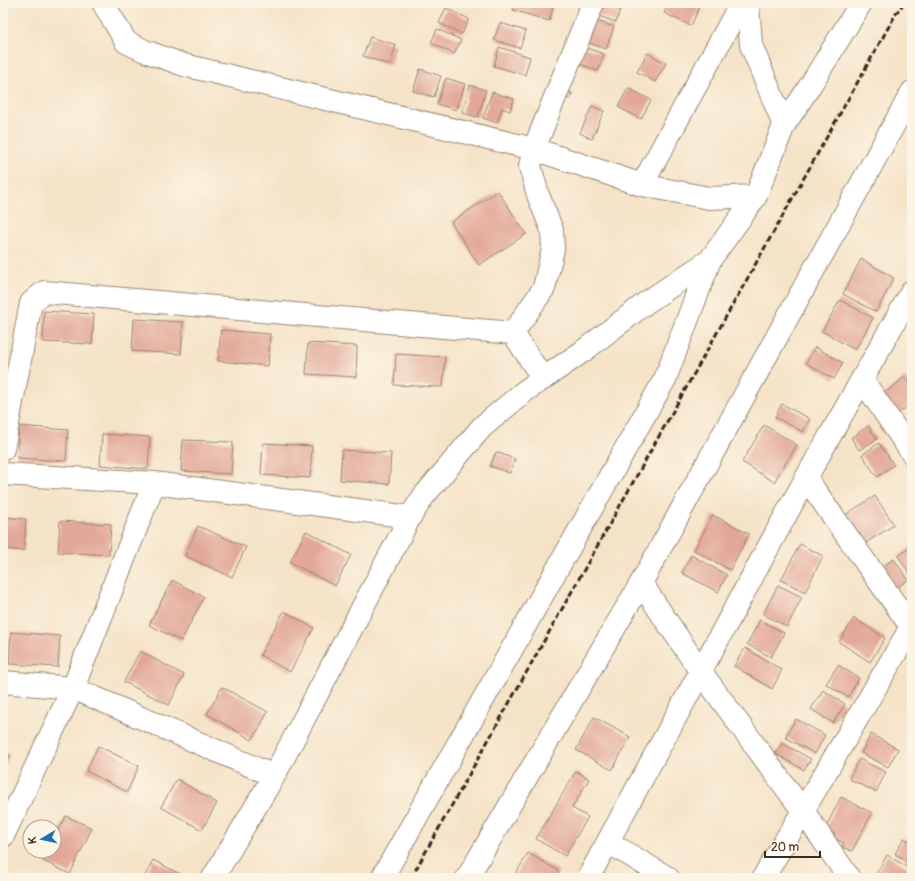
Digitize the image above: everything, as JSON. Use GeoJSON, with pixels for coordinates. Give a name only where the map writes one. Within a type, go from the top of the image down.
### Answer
{"type":"FeatureCollection","features":[{"type":"Feature","properties":{"kind":"street"},"geometry":{"type":"LineString","coordinates":[[103,3],[126,42],[184,65],[534,149],[642,185],[708,198],[756,196]]}},
{"type":"Feature","properties":{"kind":"street"},"geometry":{"type":"LineString","coordinates":[[513,334],[544,288],[553,249],[552,230],[538,195],[530,166],[534,149],[593,3]]}},
{"type":"Feature","properties":{"kind":"street"},"geometry":{"type":"LineString","coordinates":[[642,185],[741,3]]}},
{"type":"Feature","properties":{"kind":"street"},"geometry":{"type":"LineString","coordinates":[[748,3],[751,45],[784,125]]}},
{"type":"Feature","properties":{"kind":"street"},"geometry":{"type":"LineString","coordinates":[[382,878],[665,379],[710,260],[756,196],[784,125],[861,3]]}},
{"type":"Feature","properties":{"kind":"street"},"geometry":{"type":"LineString","coordinates":[[467,878],[641,583],[912,92]]}},
{"type":"Feature","properties":{"kind":"street"},"geometry":{"type":"LineString","coordinates":[[213,878],[274,776],[410,518],[423,497],[482,428],[525,391],[582,352],[647,302],[710,260]]}},
{"type":"Feature","properties":{"kind":"street"},"geometry":{"type":"LineString","coordinates":[[588,878],[806,478],[912,291]]}},
{"type":"Feature","properties":{"kind":"street"},"geometry":{"type":"LineString","coordinates":[[3,449],[31,303],[44,292],[513,334]]}},
{"type":"Feature","properties":{"kind":"street"},"geometry":{"type":"LineString","coordinates":[[513,334],[543,379]]}},
{"type":"Feature","properties":{"kind":"street"},"geometry":{"type":"LineString","coordinates":[[862,379],[912,453]]}},
{"type":"Feature","properties":{"kind":"street"},"geometry":{"type":"LineString","coordinates":[[3,474],[154,483],[410,518]]}},
{"type":"Feature","properties":{"kind":"street"},"geometry":{"type":"LineString","coordinates":[[763,878],[912,628],[806,478]]}},
{"type":"Feature","properties":{"kind":"street"},"geometry":{"type":"LineString","coordinates":[[3,836],[74,688],[154,483]]}},
{"type":"Feature","properties":{"kind":"street"},"geometry":{"type":"LineString","coordinates":[[641,583],[701,672],[803,811],[849,878]]}},
{"type":"Feature","properties":{"kind":"street"},"geometry":{"type":"LineString","coordinates":[[3,682],[74,688],[274,776]]}},
{"type":"Feature","properties":{"kind":"street"},"geometry":{"type":"LineString","coordinates":[[608,842],[668,878]]}},
{"type":"Feature","properties":{"kind":"building"},"geometry":{"type":"Polygon","coordinates":[[[515,3],[537,3],[553,8],[549,21],[513,10],[515,3]]]}},
{"type":"Feature","properties":{"kind":"building"},"geometry":{"type":"Polygon","coordinates":[[[597,3],[622,3],[616,22],[593,14],[597,3]]]}},
{"type":"Feature","properties":{"kind":"building"},"geometry":{"type":"Polygon","coordinates":[[[669,3],[689,3],[699,8],[691,26],[664,13],[669,3]]]}},
{"type":"Feature","properties":{"kind":"building"},"geometry":{"type":"Polygon","coordinates":[[[446,8],[469,19],[462,34],[439,23],[446,8]]]}},
{"type":"Feature","properties":{"kind":"building"},"geometry":{"type":"Polygon","coordinates":[[[591,19],[614,27],[606,49],[584,41],[591,19]]]}},
{"type":"Feature","properties":{"kind":"building"},"geometry":{"type":"Polygon","coordinates":[[[500,23],[526,31],[520,48],[494,40],[500,23]]]}},
{"type":"Feature","properties":{"kind":"building"},"geometry":{"type":"Polygon","coordinates":[[[437,29],[461,40],[454,54],[431,43],[437,29]]]}},
{"type":"Feature","properties":{"kind":"building"},"geometry":{"type":"Polygon","coordinates":[[[370,37],[396,45],[390,65],[363,56],[370,37]]]}},
{"type":"Feature","properties":{"kind":"building"},"geometry":{"type":"Polygon","coordinates":[[[499,47],[530,57],[525,75],[494,66],[499,47]]]}},
{"type":"Feature","properties":{"kind":"building"},"geometry":{"type":"Polygon","coordinates":[[[583,47],[604,54],[598,71],[577,63],[583,47]]]}},
{"type":"Feature","properties":{"kind":"building"},"geometry":{"type":"Polygon","coordinates":[[[647,53],[666,63],[655,82],[637,72],[647,53]]]}},
{"type":"Feature","properties":{"kind":"building"},"geometry":{"type":"Polygon","coordinates":[[[420,69],[441,76],[434,97],[413,91],[420,69]]]}},
{"type":"Feature","properties":{"kind":"building"},"geometry":{"type":"Polygon","coordinates":[[[446,78],[465,84],[456,110],[437,104],[446,78]]]}},
{"type":"Feature","properties":{"kind":"building"},"geometry":{"type":"Polygon","coordinates":[[[470,85],[486,90],[478,117],[462,113],[470,85]]]}},
{"type":"Feature","properties":{"kind":"building"},"geometry":{"type":"Polygon","coordinates":[[[628,88],[651,100],[641,119],[618,107],[628,88]]]}},
{"type":"Feature","properties":{"kind":"building"},"geometry":{"type":"Polygon","coordinates":[[[559,89],[572,93],[570,99],[557,95],[559,89]]]}},
{"type":"Feature","properties":{"kind":"building"},"geometry":{"type":"Polygon","coordinates":[[[492,92],[514,99],[510,111],[502,108],[497,123],[483,118],[492,92]]]}},
{"type":"Feature","properties":{"kind":"building"},"geometry":{"type":"Polygon","coordinates":[[[592,106],[604,111],[592,139],[580,133],[592,106]]]}},
{"type":"Feature","properties":{"kind":"building"},"geometry":{"type":"Polygon","coordinates":[[[498,191],[526,234],[479,265],[451,222],[498,191]]]}},
{"type":"Feature","properties":{"kind":"building"},"geometry":{"type":"Polygon","coordinates":[[[861,259],[894,278],[876,312],[843,294],[861,259]]]}},
{"type":"Feature","properties":{"kind":"building"},"geometry":{"type":"Polygon","coordinates":[[[840,300],[873,318],[855,350],[822,331],[840,300]]]}},
{"type":"Feature","properties":{"kind":"building"},"geometry":{"type":"Polygon","coordinates":[[[44,311],[94,314],[92,344],[43,342],[44,311]]]}},
{"type":"Feature","properties":{"kind":"building"},"geometry":{"type":"Polygon","coordinates":[[[134,319],[183,322],[181,354],[132,351],[134,319]]]}},
{"type":"Feature","properties":{"kind":"building"},"geometry":{"type":"Polygon","coordinates":[[[221,330],[270,334],[268,366],[218,361],[221,330]]]}},
{"type":"Feature","properties":{"kind":"building"},"geometry":{"type":"Polygon","coordinates":[[[308,343],[357,346],[356,377],[306,374],[308,343]]]}},
{"type":"Feature","properties":{"kind":"building"},"geometry":{"type":"Polygon","coordinates":[[[815,347],[843,363],[834,379],[806,363],[815,347]]]}},
{"type":"Feature","properties":{"kind":"building"},"geometry":{"type":"Polygon","coordinates":[[[396,354],[445,357],[443,387],[394,385],[396,354]]]}},
{"type":"Feature","properties":{"kind":"building"},"geometry":{"type":"Polygon","coordinates":[[[905,377],[912,386],[912,403],[895,416],[880,397],[905,377]]]}},
{"type":"Feature","properties":{"kind":"building"},"geometry":{"type":"Polygon","coordinates":[[[782,404],[810,419],[803,432],[775,417],[782,404]]]}},
{"type":"Feature","properties":{"kind":"building"},"geometry":{"type":"Polygon","coordinates":[[[764,425],[797,445],[774,482],[742,462],[764,425]]]}},
{"type":"Feature","properties":{"kind":"building"},"geometry":{"type":"Polygon","coordinates":[[[19,426],[68,430],[66,461],[17,458],[19,426]]]}},
{"type":"Feature","properties":{"kind":"building"},"geometry":{"type":"Polygon","coordinates":[[[868,426],[877,439],[859,450],[851,438],[868,426]]]}},
{"type":"Feature","properties":{"kind":"building"},"geometry":{"type":"Polygon","coordinates":[[[102,434],[150,437],[148,469],[100,465],[102,434]]]}},
{"type":"Feature","properties":{"kind":"building"},"geometry":{"type":"Polygon","coordinates":[[[183,440],[233,442],[231,474],[181,471],[183,440]]]}},
{"type":"Feature","properties":{"kind":"building"},"geometry":{"type":"Polygon","coordinates":[[[263,443],[312,446],[310,478],[261,475],[263,443]]]}},
{"type":"Feature","properties":{"kind":"building"},"geometry":{"type":"Polygon","coordinates":[[[879,443],[894,465],[877,477],[862,455],[879,443]]]}},
{"type":"Feature","properties":{"kind":"building"},"geometry":{"type":"Polygon","coordinates":[[[342,450],[391,453],[389,484],[340,480],[342,450]]]}},
{"type":"Feature","properties":{"kind":"building"},"geometry":{"type":"Polygon","coordinates":[[[496,452],[515,459],[510,473],[490,466],[496,452]]]}},
{"type":"Feature","properties":{"kind":"building"},"geometry":{"type":"Polygon","coordinates":[[[875,496],[894,525],[864,544],[845,515],[875,496]]]}},
{"type":"Feature","properties":{"kind":"building"},"geometry":{"type":"Polygon","coordinates":[[[713,515],[749,534],[730,570],[694,550],[713,515]]]}},
{"type":"Feature","properties":{"kind":"building"},"geometry":{"type":"Polygon","coordinates":[[[3,517],[26,519],[24,551],[3,549],[3,517]]]}},
{"type":"Feature","properties":{"kind":"building"},"geometry":{"type":"Polygon","coordinates":[[[60,521],[111,524],[109,555],[58,552],[60,521]]]}},
{"type":"Feature","properties":{"kind":"building"},"geometry":{"type":"Polygon","coordinates":[[[198,526],[246,547],[232,577],[185,556],[198,526]]]}},
{"type":"Feature","properties":{"kind":"building"},"geometry":{"type":"Polygon","coordinates":[[[306,531],[351,555],[335,586],[290,562],[306,531]]]}},
{"type":"Feature","properties":{"kind":"building"},"geometry":{"type":"Polygon","coordinates":[[[800,544],[823,556],[805,592],[781,580],[800,544]]]}},
{"type":"Feature","properties":{"kind":"building"},"geometry":{"type":"Polygon","coordinates":[[[912,546],[912,577],[898,556],[912,546]]]}},
{"type":"Feature","properties":{"kind":"building"},"geometry":{"type":"Polygon","coordinates":[[[691,555],[727,575],[718,592],[682,573],[691,555]]]}},
{"type":"Feature","properties":{"kind":"building"},"geometry":{"type":"Polygon","coordinates":[[[894,559],[908,580],[891,592],[876,570],[894,559]]]}},
{"type":"Feature","properties":{"kind":"building"},"geometry":{"type":"Polygon","coordinates":[[[172,580],[204,597],[181,641],[149,625],[172,580]]]}},
{"type":"Feature","properties":{"kind":"building"},"geometry":{"type":"Polygon","coordinates":[[[778,585],[802,597],[787,627],[763,614],[778,585]]]}},
{"type":"Feature","properties":{"kind":"building"},"geometry":{"type":"Polygon","coordinates":[[[284,611],[314,628],[290,672],[260,655],[284,611]]]}},
{"type":"Feature","properties":{"kind":"building"},"geometry":{"type":"Polygon","coordinates":[[[854,618],[885,638],[870,662],[839,642],[854,618]]]}},
{"type":"Feature","properties":{"kind":"building"},"geometry":{"type":"Polygon","coordinates":[[[760,620],[784,633],[771,657],[747,644],[760,620]]]}},
{"type":"Feature","properties":{"kind":"building"},"geometry":{"type":"Polygon","coordinates":[[[11,632],[60,636],[58,667],[9,664],[11,632]]]}},
{"type":"Feature","properties":{"kind":"building"},"geometry":{"type":"Polygon","coordinates":[[[745,648],[782,670],[772,689],[734,666],[745,648]]]}},
{"type":"Feature","properties":{"kind":"building"},"geometry":{"type":"Polygon","coordinates":[[[140,651],[184,675],[169,705],[124,682],[140,651]]]}},
{"type":"Feature","properties":{"kind":"building"},"geometry":{"type":"Polygon","coordinates":[[[838,665],[859,678],[848,697],[826,684],[838,665]]]}},
{"type":"Feature","properties":{"kind":"building"},"geometry":{"type":"Polygon","coordinates":[[[222,687],[268,712],[252,740],[207,714],[222,687]]]}},
{"type":"Feature","properties":{"kind":"building"},"geometry":{"type":"Polygon","coordinates":[[[823,690],[845,704],[833,723],[811,709],[823,690]]]}},
{"type":"Feature","properties":{"kind":"building"},"geometry":{"type":"Polygon","coordinates":[[[594,717],[630,737],[612,770],[576,750],[594,717]]]}},
{"type":"Feature","properties":{"kind":"building"},"geometry":{"type":"Polygon","coordinates":[[[796,719],[825,735],[815,754],[785,737],[796,719]]]}},
{"type":"Feature","properties":{"kind":"building"},"geometry":{"type":"Polygon","coordinates":[[[871,734],[898,749],[888,767],[861,753],[871,734]]]}},
{"type":"Feature","properties":{"kind":"building"},"geometry":{"type":"Polygon","coordinates":[[[782,743],[811,759],[804,770],[776,754],[782,743]]]}},
{"type":"Feature","properties":{"kind":"building"},"geometry":{"type":"Polygon","coordinates":[[[98,746],[139,766],[127,792],[86,771],[98,746]]]}},
{"type":"Feature","properties":{"kind":"building"},"geometry":{"type":"Polygon","coordinates":[[[3,752],[10,755],[3,770],[3,752]]]}},
{"type":"Feature","properties":{"kind":"building"},"geometry":{"type":"Polygon","coordinates":[[[859,759],[886,772],[876,792],[849,779],[859,759]]]}},
{"type":"Feature","properties":{"kind":"building"},"geometry":{"type":"Polygon","coordinates":[[[576,771],[589,779],[572,808],[588,817],[565,856],[536,839],[576,771]]]}},
{"type":"Feature","properties":{"kind":"building"},"geometry":{"type":"Polygon","coordinates":[[[177,779],[217,803],[202,830],[161,807],[177,779]]]}},
{"type":"Feature","properties":{"kind":"building"},"geometry":{"type":"Polygon","coordinates":[[[841,797],[872,813],[852,851],[842,847],[844,843],[834,838],[835,834],[825,829],[841,797]]]}},
{"type":"Feature","properties":{"kind":"building"},"geometry":{"type":"Polygon","coordinates":[[[66,816],[92,828],[70,874],[43,861],[44,859],[62,859],[62,824],[66,816]]]}},
{"type":"Feature","properties":{"kind":"building"},"geometry":{"type":"Polygon","coordinates":[[[904,838],[912,843],[912,863],[895,854],[904,838]]]}},
{"type":"Feature","properties":{"kind":"building"},"geometry":{"type":"Polygon","coordinates":[[[528,853],[559,871],[555,878],[513,878],[528,853]]]}},
{"type":"Feature","properties":{"kind":"building"},"geometry":{"type":"Polygon","coordinates":[[[887,855],[912,870],[912,878],[878,878],[875,876],[887,855]]]}},
{"type":"Feature","properties":{"kind":"building"},"geometry":{"type":"Polygon","coordinates":[[[153,860],[182,875],[180,878],[144,878],[153,860]]]}},
{"type":"Feature","properties":{"kind":"railway"},"geometry":{"type":"LineString","coordinates":[[411,878],[897,12],[904,3]]}}]}
